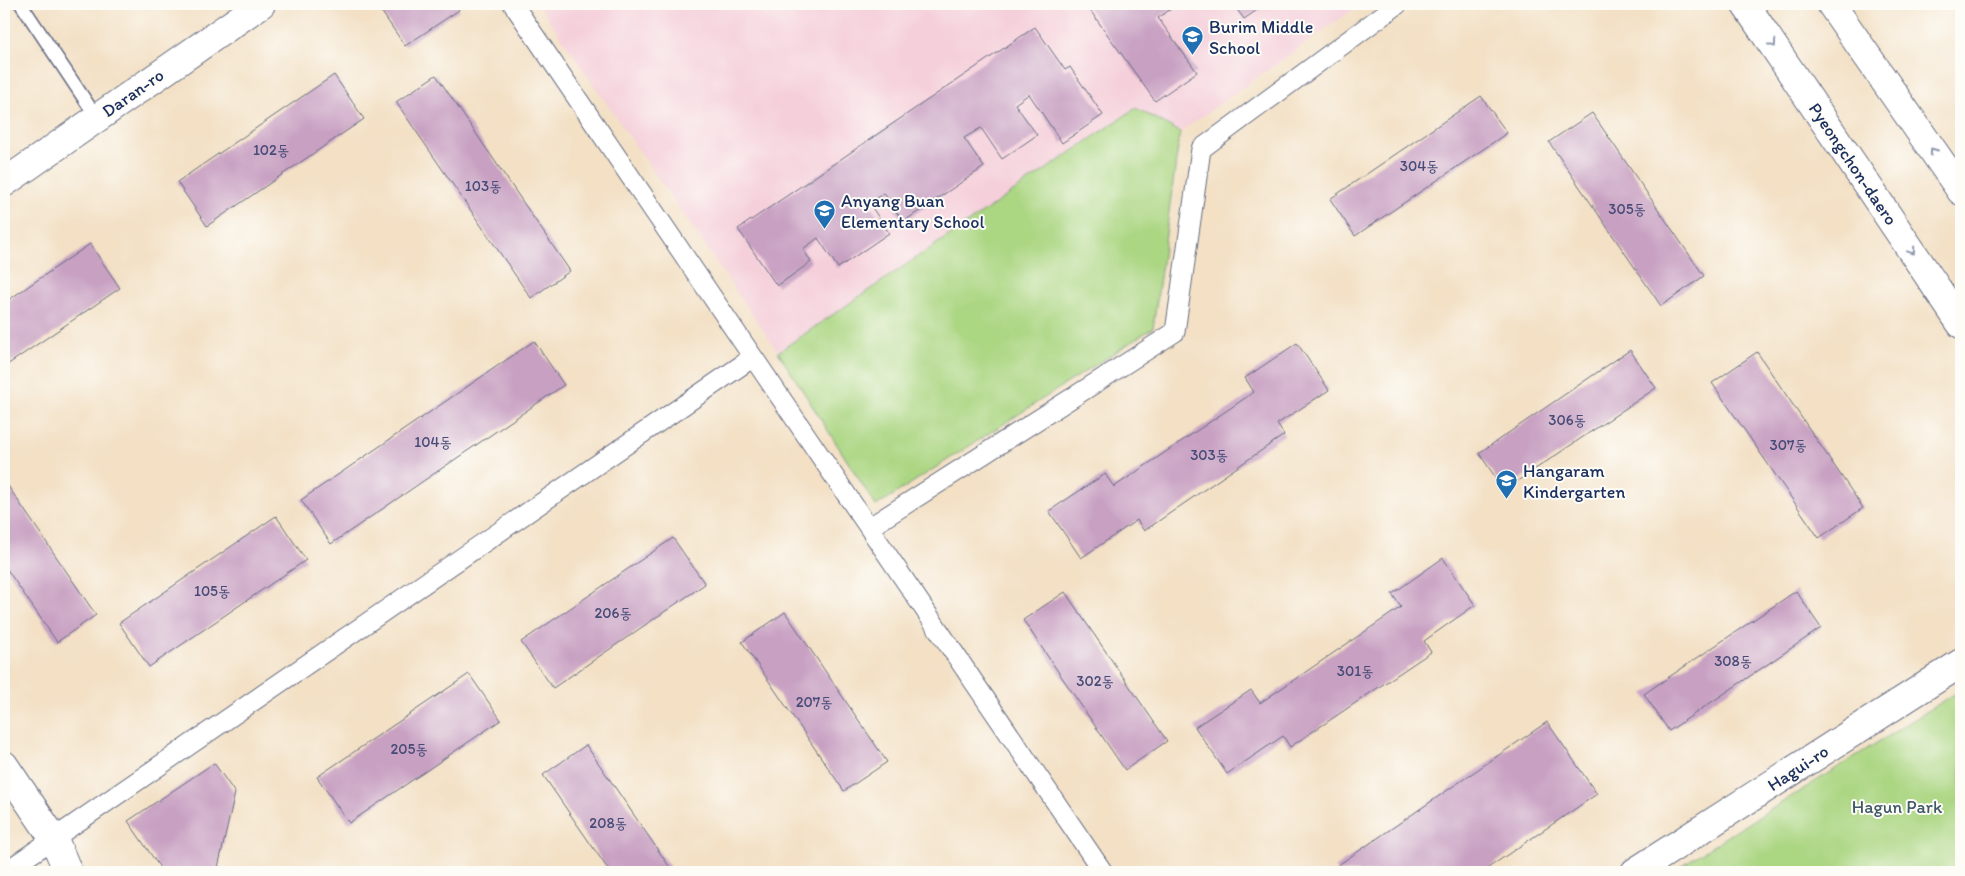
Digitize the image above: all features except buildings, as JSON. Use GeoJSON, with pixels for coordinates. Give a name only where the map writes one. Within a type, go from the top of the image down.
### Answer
{"type":"FeatureCollection","features":[{"type":"Feature","properties":{"kind":"street","name":"Daran-ro"},"geometry":{"type":"LineString","coordinates":[[4,183],[261,4]]}},
{"type":"Feature","properties":{"kind":"street"},"geometry":{"type":"LineString","coordinates":[[513,4],[1103,872]]}},
{"type":"Feature","properties":{"kind":"street"},"geometry":{"type":"LineString","coordinates":[[870,527],[1175,332],[1201,149],[1398,4]]}},
{"type":"Feature","properties":{"kind":"street","name":"Pyeongchon-daero"},"geometry":{"type":"LineString","coordinates":[[1745,4],[1961,324]]}},
{"type":"Feature","properties":{"kind":"street"},"geometry":{"type":"LineString","coordinates":[[1831,4],[1961,191]]}},
{"type":"Feature","properties":{"kind":"street"},"geometry":{"type":"LineString","coordinates":[[5,872],[752,358]]}},
{"type":"Feature","properties":{"kind":"street","name":"Hagui-ro"},"geometry":{"type":"LineString","coordinates":[[1635,872],[1961,663]]}},
{"type":"Feature","properties":{"kind":"street"},"geometry":{"type":"LineString","coordinates":[[4,765],[54,839],[68,872]]}},
{"type":"Feature","properties":{"kind":"lane"},"geometry":{"type":"LineString","coordinates":[[21,4],[98,118]]}},
{"type":"Feature","properties":{"kind":"shaded area","name":"Anyang Buan Elementary School"},"geometry":{"type":"Polygon","coordinates":[[[538,4],[1361,4],[1180,132],[1135,108],[778,352],[538,4]]]}},
{"type":"Feature","properties":{"kind":"green space"},"geometry":{"type":"Polygon","coordinates":[[[1136,108],[1180,132],[1153,328],[876,506],[778,352],[1136,108]]]}},
{"type":"Feature","properties":{"kind":"green space","name":"Hagun Park"},"geometry":{"type":"Polygon","coordinates":[[[1961,690],[1961,872],[1671,872],[1961,690]]]}},
{"type":"Feature","properties":{"kind":"place","name":"Burim Middle School"},"geometry":{"type":"Point","coordinates":[1193,56]}},
{"type":"Feature","properties":{"kind":"place","name":"Anyang Buan Elementary School"},"geometry":{"type":"Point","coordinates":[825,230]}},
{"type":"Feature","properties":{"kind":"place","name":"Hangaram Kindergarten"},"geometry":{"type":"Point","coordinates":[1507,500]}}]}
